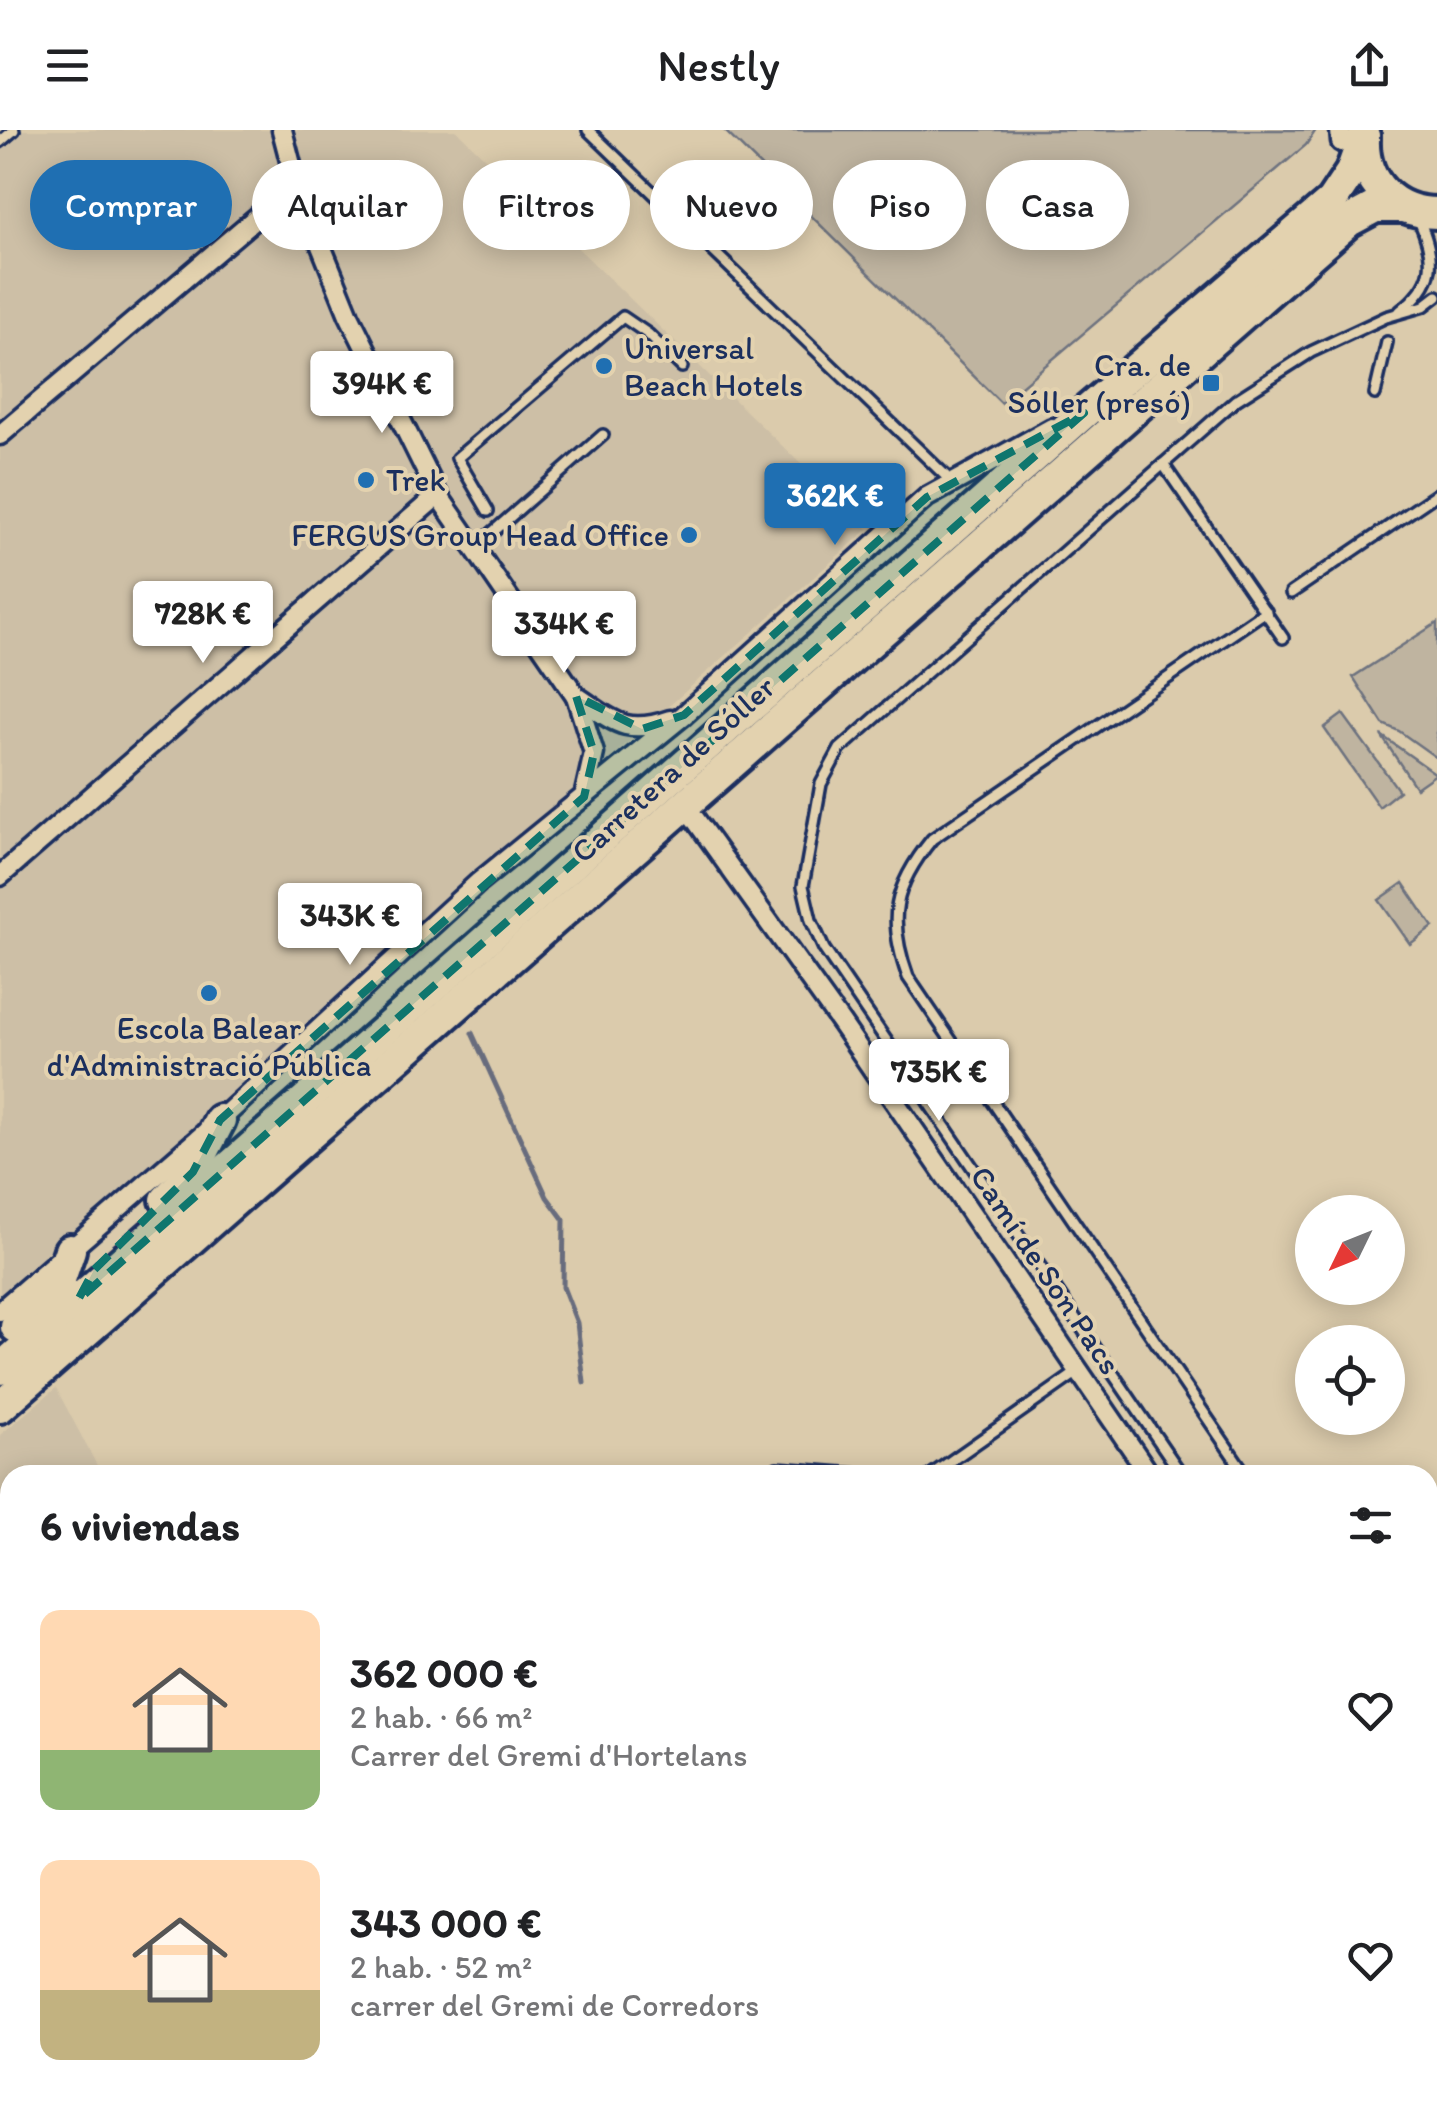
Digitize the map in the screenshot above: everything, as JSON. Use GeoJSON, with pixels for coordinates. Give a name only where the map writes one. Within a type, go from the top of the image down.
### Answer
{"type":"FeatureCollection","features":[{"type":"Feature","properties":{"kind":"main road"},"geometry":{"type":"LineString","coordinates":[[1351,134],[1382,192],[1416,210]]}},
{"type":"Feature","properties":{"kind":"main road","name":"Carretera de Sóller"},"geometry":{"type":"LineString","coordinates":[[0,1368],[1084,413],[1331,202],[1346,182],[1351,134]]}},
{"type":"Feature","properties":{"kind":"main road","name":"Carretera de Sóller"},"geometry":{"type":"LineString","coordinates":[[0,1408],[1349,221],[1375,207],[1416,210]]}},
{"type":"Feature","properties":{"kind":"main road"},"geometry":{"type":"LineString","coordinates":[[78,1300],[94,1270],[192,1172],[220,1120]]}},
{"type":"Feature","properties":{"kind":"main road"},"geometry":{"type":"LineString","coordinates":[[0,1341],[56,1291],[70,1250]]}},
{"type":"Feature","properties":{"kind":"street"},"geometry":{"type":"LineString","coordinates":[[282,130],[290,160]]}},
{"type":"Feature","properties":{"kind":"street"},"geometry":{"type":"LineString","coordinates":[[0,435],[252,221]]}},
{"type":"Feature","properties":{"kind":"street"},"geometry":{"type":"LineString","coordinates":[[323,250],[349,315],[438,495],[576,696],[594,753],[584,796]]}},
{"type":"Feature","properties":{"kind":"street"},"geometry":{"type":"LineString","coordinates":[[0,1311],[220,1120],[479,882],[684,715],[927,496],[1084,413]]}},
{"type":"Feature","properties":{"kind":"street"},"geometry":{"type":"LineString","coordinates":[[0,876],[438,495]]}},
{"type":"Feature","properties":{"kind":"street"},"geometry":{"type":"LineString","coordinates":[[576,696],[620,724],[642,729],[684,715]]}},
{"type":"Feature","properties":{"kind":"street","name":"Camí de Son Pacs"},"geometry":{"type":"LineString","coordinates":[[685,805],[841,1024],[1143,1465]]}},
{"type":"Feature","properties":{"kind":"lane"},"geometry":{"type":"LineString","coordinates":[[0,142],[14,130]]}},
{"type":"Feature","properties":{"kind":"lane"},"geometry":{"type":"LineString","coordinates":[[588,130],[952,482]]}},
{"type":"Feature","properties":{"kind":"lane"},"geometry":{"type":"LineString","coordinates":[[1398,313],[1425,290],[1436,262],[1432,240],[1416,210]]}},
{"type":"Feature","properties":{"kind":"lane"},"geometry":{"type":"LineString","coordinates":[[1175,1465],[824,949],[811,920],[803,886],[820,784],[840,750],[1236,400],[1278,371],[1398,313],[1424,306],[1437,296]]}},
{"type":"Feature","properties":{"kind":"lane"},"geometry":{"type":"LineString","coordinates":[[488,511],[458,458],[623,318],[648,334],[682,366]]}},
{"type":"Feature","properties":{"kind":"lane"},"geometry":{"type":"LineString","coordinates":[[1375,394],[1387,342]]}},
{"type":"Feature","properties":{"kind":"lane"},"geometry":{"type":"LineString","coordinates":[[474,549],[602,435]]}},
{"type":"Feature","properties":{"kind":"lane"},"geometry":{"type":"LineString","coordinates":[[1164,464],[1283,638]]}},
{"type":"Feature","properties":{"kind":"lane"},"geometry":{"type":"LineString","coordinates":[[1291,593],[1437,494]]}},
{"type":"Feature","properties":{"kind":"lane"},"geometry":{"type":"LineString","coordinates":[[1239,1465],[908,977],[896,944],[894,914],[908,868],[932,839],[1266,612]]}},
{"type":"Feature","properties":{"kind":"lane"},"geometry":{"type":"LineString","coordinates":[[946,1465],[1079,1371]]}},
{"type":"Feature","properties":{"kind":"highlighted area"},"geometry":{"type":"Polygon","coordinates":[[[1084,413],[1053,440],[78,1300],[94,1270],[193,1172],[220,1120],[584,797],[594,753],[576,696],[642,729],[684,715],[927,497],[1084,413]]]}},
{"type":"Feature","properties":{"kind":"shaded area"},"geometry":{"type":"Polygon","coordinates":[[[0,130],[456,130],[487,160],[463,160],[463,250],[580,250],[868,529],[85,1225],[0,1306],[0,130]]]}},
{"type":"Feature","properties":{"kind":"shaded area"},"geometry":{"type":"Polygon","coordinates":[[[724,130],[1316,130],[1306,145],[1001,403],[846,250],[966,250],[966,160],[833,160],[833,237],[813,218],[813,160],[754,160],[724,130]]]}},
{"type":"Feature","properties":{"kind":"shaded area"},"geometry":{"type":"Polygon","coordinates":[[[1437,623],[1437,758],[1383,724],[1353,677],[1437,623]]]}},
{"type":"Feature","properties":{"kind":"shaded area"},"geometry":{"type":"Polygon","coordinates":[[[1343,714],[1399,791],[1379,807],[1324,728],[1343,714]]]}},
{"type":"Feature","properties":{"kind":"shaded area"},"geometry":{"type":"Polygon","coordinates":[[[1381,735],[1436,774],[1416,788],[1381,735]]]}},
{"type":"Feature","properties":{"kind":"shaded area"},"geometry":{"type":"Polygon","coordinates":[[[1403,883],[1433,927],[1410,944],[1379,900],[1403,883]]]}},
{"type":"Feature","properties":{"kind":"shaded area"},"geometry":{"type":"Polygon","coordinates":[[[56,1388],[97,1465],[0,1465],[0,1435],[56,1388]]]}},
{"type":"Feature","properties":{"kind":"waterway"},"geometry":{"type":"LineString","coordinates":[[472,1033],[547,1197],[564,1220],[563,1287],[577,1323],[584,1383]]}},
{"type":"Feature","properties":{"kind":"place","name":"Universal Beach Hotels"},"geometry":{"type":"Point","coordinates":[604,366]}},
{"type":"Feature","properties":{"kind":"place","name":"Cra. de Sóller (presó)"},"geometry":{"type":"Point","coordinates":[1211,383]}},
{"type":"Feature","properties":{"kind":"place","name":"Trek"},"geometry":{"type":"Point","coordinates":[366,480]}},
{"type":"Feature","properties":{"kind":"place","name":"FERGUS Group Head Office"},"geometry":{"type":"Point","coordinates":[689,535]}},
{"type":"Feature","properties":{"kind":"place","name":"Escola Balear d'Administració Pública"},"geometry":{"type":"Point","coordinates":[209,993]}}]}
